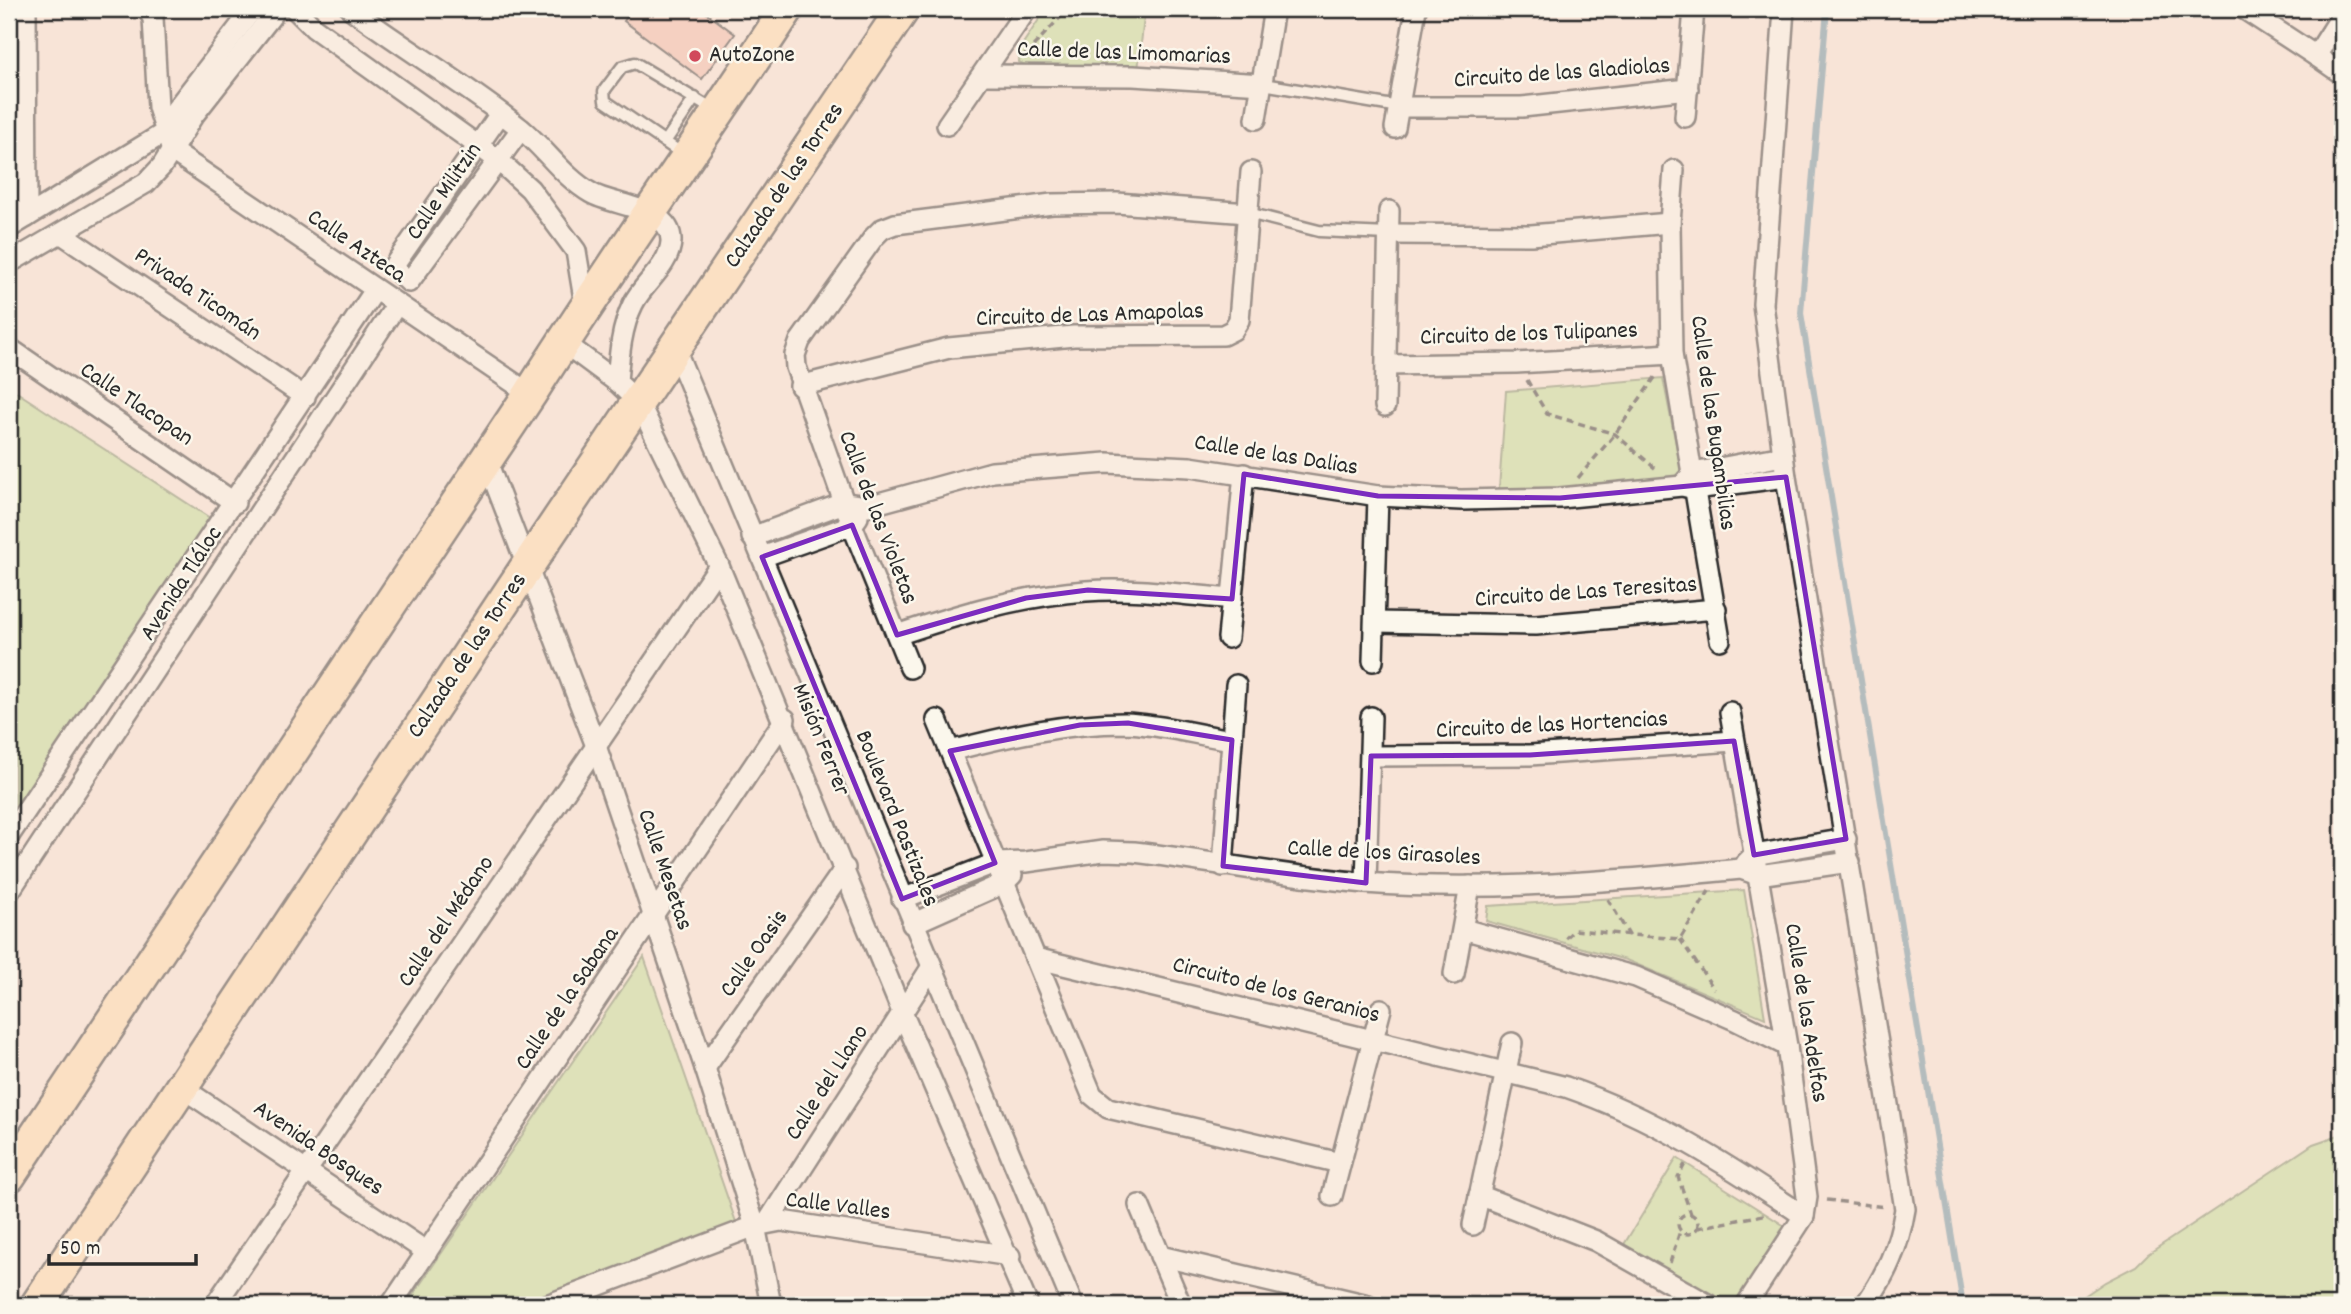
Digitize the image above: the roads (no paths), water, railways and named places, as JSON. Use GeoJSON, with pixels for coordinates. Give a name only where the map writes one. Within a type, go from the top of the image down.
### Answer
{"type":"FeatureCollection","features":[{"type":"Feature","properties":{"kind":"main road"},"geometry":{"type":"LineString","coordinates":[[9,1176],[530,394],[586,305],[652,212],[677,150],[707,106],[787,9]]}},
{"type":"Feature","properties":{"kind":"main road","name":"Calzada de las Torres"},"geometry":{"type":"LineString","coordinates":[[37,1305],[526,568],[628,393],[676,351],[903,9]]}},
{"type":"Feature","properties":{"kind":"street"},"geometry":{"type":"LineString","coordinates":[[26,9],[27,217]]}},
{"type":"Feature","properties":{"kind":"street"},"geometry":{"type":"LineString","coordinates":[[9,228],[167,131],[176,109],[253,9]]}},
{"type":"Feature","properties":{"kind":"street"},"geometry":{"type":"LineString","coordinates":[[9,263],[146,183],[172,150],[193,116],[277,9]]}},
{"type":"Feature","properties":{"kind":"street"},"geometry":{"type":"LineString","coordinates":[[295,9],[326,37],[498,160],[530,189],[576,251],[586,305]]}},
{"type":"Feature","properties":{"kind":"street"},"geometry":{"type":"LineString","coordinates":[[351,9],[521,129],[581,187],[608,201],[652,212],[670,232],[671,243],[663,264],[633,304],[620,351],[628,393]]}},
{"type":"Feature","properties":{"kind":"street"},"geometry":{"type":"LineString","coordinates":[[947,125],[992,75],[1027,9]]}},
{"type":"Feature","properties":{"kind":"street","name":"Calle de las Limomarias"},"geometry":{"type":"LineString","coordinates":[[1256,119],[1274,9]]}},
{"type":"Feature","properties":{"kind":"street"},"geometry":{"type":"LineString","coordinates":[[1395,128],[1416,9]]}},
{"type":"Feature","properties":{"kind":"street"},"geometry":{"type":"LineString","coordinates":[[1685,117],[1694,9]]}},
{"type":"Feature","properties":{"kind":"street"},"geometry":{"type":"LineString","coordinates":[[1784,9],[1763,304],[1786,477],[1905,1209],[1895,1251],[1880,1283],[1865,1305]]}},
{"type":"Feature","properties":{"kind":"street"},"geometry":{"type":"LineString","coordinates":[[2244,9],[2342,74]]}},
{"type":"Feature","properties":{"kind":"street"},"geometry":{"type":"LineString","coordinates":[[150,13],[158,107],[172,150]]}},
{"type":"Feature","properties":{"kind":"street"},"geometry":{"type":"LineString","coordinates":[[2316,56],[2342,15]]}},
{"type":"Feature","properties":{"kind":"street","name":"Calle de las Limomarias"},"geometry":{"type":"LineString","coordinates":[[992,75],[1182,77],[1263,84]]}},
{"type":"Feature","properties":{"kind":"street","name":"Circuito de las Gladiolas"},"geometry":{"type":"LineString","coordinates":[[1399,107],[1522,107],[1688,89]]}},
{"type":"Feature","properties":{"kind":"street","name":"Calle Militzin"},"geometry":{"type":"LineString","coordinates":[[500,114],[393,267],[409,282],[521,129]]}},
{"type":"Feature","properties":{"kind":"street","name":"Calle Azteca"},"geometry":{"type":"LineString","coordinates":[[172,150],[530,394]]}},
{"type":"Feature","properties":{"kind":"street","name":"Calle de las Bugambilias"},"geometry":{"type":"LineString","coordinates":[[1674,170],[1670,223],[1672,354],[1686,484],[1716,609],[1720,639]]}},
{"type":"Feature","properties":{"kind":"street","name":"Circuito de Las Amapolas"},"geometry":{"type":"LineString","coordinates":[[800,386],[949,348],[1074,336],[1223,335],[1233,330],[1239,320],[1251,172]]}},
{"type":"Feature","properties":{"kind":"street"},"geometry":{"type":"LineString","coordinates":[[800,386],[795,355],[800,341],[882,229],[1052,204],[1117,203],[1248,213]]}},
{"type":"Feature","properties":{"kind":"street","name":"Circuito de los Tulipanes"},"geometry":{"type":"LineString","coordinates":[[1385,406],[1389,211]]}},
{"type":"Feature","properties":{"kind":"street"},"geometry":{"type":"LineString","coordinates":[[1390,234],[1531,234],[1670,223]]}},
{"type":"Feature","properties":{"kind":"street","name":"Privada Ticomán"},"geometry":{"type":"LineString","coordinates":[[62,234],[304,397]]}},
{"type":"Feature","properties":{"kind":"street","name":"Avenida Tláloc"},"geometry":{"type":"LineString","coordinates":[[9,836],[235,503],[375,290]]}},
{"type":"Feature","properties":{"kind":"street","name":"Avenida Tláloc"},"geometry":{"type":"LineString","coordinates":[[9,892],[397,304]]}},
{"type":"Feature","properties":{"kind":"street"},"geometry":{"type":"LineString","coordinates":[[563,342],[628,393]]}},
{"type":"Feature","properties":{"kind":"street","name":"Calle Tlacopan"},"geometry":{"type":"LineString","coordinates":[[9,348],[235,503]]}},
{"type":"Feature","properties":{"kind":"street","name":"Boulevard Pastizales"},"geometry":{"type":"LineString","coordinates":[[676,351],[930,968],[1073,1305]]}},
{"type":"Feature","properties":{"kind":"street","name":"Circuito de los Tulipanes"},"geometry":{"type":"LineString","coordinates":[[1387,365],[1516,363],[1672,354]]}},
{"type":"Feature","properties":{"kind":"street","name":"Calle de las Violetas"},"geometry":{"type":"LineString","coordinates":[[800,386],[910,668]]}},
{"type":"Feature","properties":{"kind":"street","name":"Misión Ferrer"},"geometry":{"type":"LineString","coordinates":[[628,393],[719,566],[785,719],[902,1012],[1010,1256],[1028,1305]]}},
{"type":"Feature","properties":{"kind":"street","name":"Calle de las Dalias"},"geometry":{"type":"LineString","coordinates":[[1686,484],[1783,456]]}},
{"type":"Feature","properties":{"kind":"street","name":"Calle Mesetas"},"geometry":{"type":"LineString","coordinates":[[486,459],[596,746],[761,1225],[771,1305]]}},
{"type":"Feature","properties":{"kind":"street","name":"Calle de las Dalias"},"geometry":{"type":"LineString","coordinates":[[752,537],[844,503],[868,506],[992,472],[1107,463],[1190,467],[1378,496],[1461,500],[1560,498],[1686,484],[1786,477]]}},
{"type":"Feature","properties":{"kind":"street"},"geometry":{"type":"LineString","coordinates":[[1228,638],[1244,474]]}},
{"type":"Feature","properties":{"kind":"street"},"geometry":{"type":"LineString","coordinates":[[1373,661],[1378,496]]}},
{"type":"Feature","properties":{"kind":"street"},"geometry":{"type":"LineString","coordinates":[[762,557],[852,525],[868,506]]}},
{"type":"Feature","properties":{"kind":"street","name":"Calle del Médano"},"geometry":{"type":"LineString","coordinates":[[215,1305],[719,566]]}},
{"type":"Feature","properties":{"kind":"street"},"geometry":{"type":"LineString","coordinates":[[897,635],[961,613],[1026,598],[1088,590],[1231,599]]}},
{"type":"Feature","properties":{"kind":"street","name":"Circuito de Las Teresitas"},"geometry":{"type":"LineString","coordinates":[[1375,622],[1536,625],[1716,609]]}},
{"type":"Feature","properties":{"kind":"street"},"geometry":{"type":"LineString","coordinates":[[1223,866],[1236,685]]}},
{"type":"Feature","properties":{"kind":"street","name":"Calle de las Adelfas"},"geometry":{"type":"LineString","coordinates":[[1730,712],[1751,866],[1787,1046],[1801,1207]]}},
{"type":"Feature","properties":{"kind":"street"},"geometry":{"type":"LineString","coordinates":[[1366,883],[1371,717]]}},
{"type":"Feature","properties":{"kind":"street","name":"Calle de la Sabana"},"geometry":{"type":"LineString","coordinates":[[391,1305],[785,719]]}},
{"type":"Feature","properties":{"kind":"street"},"geometry":{"type":"LineString","coordinates":[[937,720],[1092,1095],[1098,1102],[1108,1108],[1340,1163]]}},
{"type":"Feature","properties":{"kind":"street"},"geometry":{"type":"LineString","coordinates":[[950,751],[1029,733],[1092,724],[1128,723],[1232,740]]}},
{"type":"Feature","properties":{"kind":"street","name":"Circuito de las Hortencias"},"geometry":{"type":"LineString","coordinates":[[1371,756],[1530,754],[1734,741]]}},
{"type":"Feature","properties":{"kind":"street","name":"Calle de los Girasoles"},"geometry":{"type":"LineString","coordinates":[[902,898],[995,863],[1026,862],[1102,850],[1366,883],[1470,886],[1720,871],[1751,866],[1846,839]]}},
{"type":"Feature","properties":{"kind":"street"},"geometry":{"type":"LineString","coordinates":[[912,924],[1004,883],[1026,862]]}},
{"type":"Feature","properties":{"kind":"street","name":"Calle de los Girasoles"},"geometry":{"type":"LineString","coordinates":[[1751,866],[1850,862]]}},
{"type":"Feature","properties":{"kind":"street","name":"Calle Oasis"},"geometry":{"type":"LineString","coordinates":[[705,1068],[845,868]]}},
{"type":"Feature","properties":{"kind":"street"},"geometry":{"type":"LineString","coordinates":[[1454,974],[1470,886]]}},
{"type":"Feature","properties":{"kind":"street"},"geometry":{"type":"LineString","coordinates":[[1463,929],[1554,952],[1636,977],[1787,1046]]}},
{"type":"Feature","properties":{"kind":"street","name":"Circuito de los Geranios"},"geometry":{"type":"LineString","coordinates":[[1035,958],[1506,1072],[1612,1102],[1695,1145],[1801,1207]]}},
{"type":"Feature","properties":{"kind":"street","name":"Calle del Llano"},"geometry":{"type":"LineString","coordinates":[[761,1225],[930,968]]}},
{"type":"Feature","properties":{"kind":"street"},"geometry":{"type":"LineString","coordinates":[[1332,1196],[1381,1009]]}},
{"type":"Feature","properties":{"kind":"street"},"geometry":{"type":"LineString","coordinates":[[1473,1225],[1512,1043]]}},
{"type":"Feature","properties":{"kind":"street","name":"Avenida Bosques"},"geometry":{"type":"LineString","coordinates":[[181,1087],[428,1252]]}},
{"type":"Feature","properties":{"kind":"street"},"geometry":{"type":"LineString","coordinates":[[1479,1195],[1596,1241],[1709,1305]]}},
{"type":"Feature","properties":{"kind":"street"},"geometry":{"type":"LineString","coordinates":[[1139,1205],[1181,1305]]}},
{"type":"Feature","properties":{"kind":"street"},"geometry":{"type":"LineString","coordinates":[[1746,1305],[1801,1207]]}},
{"type":"Feature","properties":{"kind":"street","name":"Calle Valles"},"geometry":{"type":"LineString","coordinates":[[547,1305],[761,1225],[792,1222],[1010,1256]]}},
{"type":"Feature","properties":{"kind":"street"},"geometry":{"type":"LineString","coordinates":[[1160,1256],[1368,1305]]}},
{"type":"Feature","properties":{"kind":"lane"},"geometry":{"type":"LineString","coordinates":[[677,150],[605,102],[604,90],[622,67],[635,63],[707,106]]}},
{"type":"Feature","properties":{"kind":"lane"},"geometry":{"type":"LineString","coordinates":[[1263,84],[1399,107]]}},
{"type":"Feature","properties":{"kind":"lane"},"geometry":{"type":"LineString","coordinates":[[1248,213],[1319,231],[1390,234]]}},
{"type":"Feature","properties":{"kind":"waterway"},"geometry":{"type":"LineString","coordinates":[[1827,9],[1801,313],[1963,1305]]}},
{"type":"Feature","properties":{"kind":"place","name":"AutoZone"},"geometry":{"type":"Point","coordinates":[695,56]}}]}
